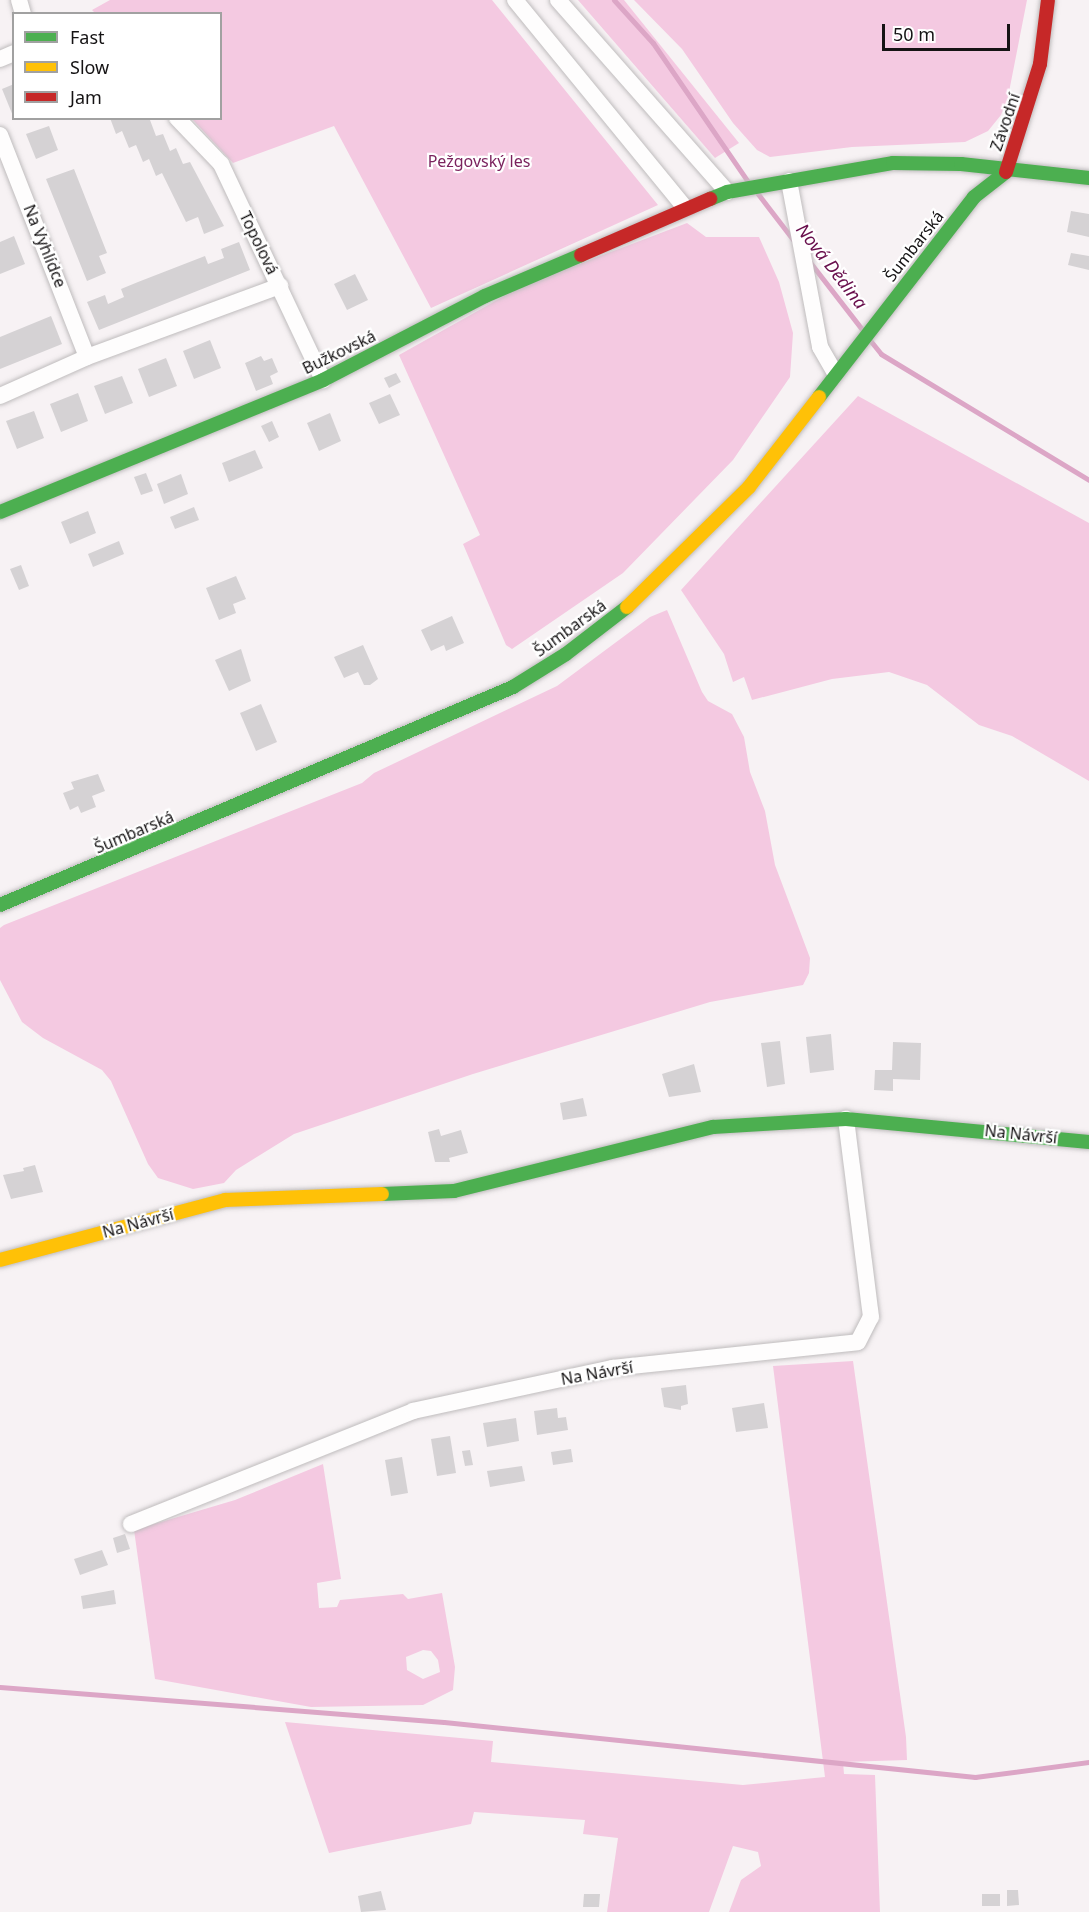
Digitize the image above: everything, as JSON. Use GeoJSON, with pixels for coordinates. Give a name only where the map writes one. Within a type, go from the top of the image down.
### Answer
{"type":"FeatureCollection","features":[{"type":"Feature","properties":{"kind":"street"},"geometry":{"type":"LineString","coordinates":[[515,0],[685,208]]}},
{"type":"Feature","properties":{"kind":"street"},"geometry":{"type":"LineString","coordinates":[[558,0],[727,192]]}},
{"type":"Feature","properties":{"kind":"street","name":"Závodní"},"geometry":{"type":"LineString","coordinates":[[1048,0],[1040,64],[1005,172],[1089,178]]}},
{"type":"Feature","properties":{"kind":"street","name":"Topolová"},"geometry":{"type":"LineString","coordinates":[[179,120],[221,164],[323,380]]}},
{"type":"Feature","properties":{"kind":"street","name":"Na Vyhlídce"},"geometry":{"type":"LineString","coordinates":[[0,135],[87,357]]}},
{"type":"Feature","properties":{"kind":"street","name":"Bužkovská"},"geometry":{"type":"LineString","coordinates":[[0,512],[323,380],[485,296],[685,208],[727,192],[893,163],[961,164],[1005,172]]}},
{"type":"Feature","properties":{"kind":"street","name":"Šumbarská"},"geometry":{"type":"LineString","coordinates":[[0,905],[513,687],[566,654],[645,593],[749,487],[835,373],[974,197],[1005,172]]}},
{"type":"Feature","properties":{"kind":"street"},"geometry":{"type":"LineString","coordinates":[[789,181],[820,347],[835,373]]}},
{"type":"Feature","properties":{"kind":"street"},"geometry":{"type":"LineString","coordinates":[[0,396],[87,357],[280,286]]}},
{"type":"Feature","properties":{"kind":"street","name":"Na Návrší"},"geometry":{"type":"LineString","coordinates":[[0,1260],[225,1200],[454,1191],[713,1127],[846,1119],[1089,1142]]}},
{"type":"Feature","properties":{"kind":"street","name":"Na Návrší"},"geometry":{"type":"LineString","coordinates":[[130,1524],[413,1411],[612,1368],[858,1342],[871,1317],[846,1119]]}},
{"type":"Feature","properties":{"kind":"green space","name":"Pežgovský les"},"geometry":{"type":"Polygon","coordinates":[[[110,0],[492,0],[658,205],[431,308],[334,126],[233,163],[193,120],[222,120],[222,12],[94,12],[92,10],[110,0]]]}},
{"type":"Feature","properties":{"kind":"green space"},"geometry":{"type":"Polygon","coordinates":[[[578,0],[624,0],[739,143],[715,158],[578,0]]]}},
{"type":"Feature","properties":{"kind":"green space"},"geometry":{"type":"Polygon","coordinates":[[[634,0],[1027,0],[1008,97],[1001,115],[988,131],[965,142],[852,147],[770,157],[757,150],[733,123],[682,49],[634,0]]]}},
{"type":"Feature","properties":{"kind":"green space"},"geometry":{"type":"Polygon","coordinates":[[[687,223],[706,237],[759,237],[779,282],[793,333],[790,377],[733,460],[623,573],[512,649],[506,645],[463,544],[480,535],[399,355],[524,285],[687,223]]]}},
{"type":"Feature","properties":{"kind":"green space"},"geometry":{"type":"Polygon","coordinates":[[[858,396],[1089,523],[1089,781],[1012,736],[979,725],[927,685],[889,672],[832,679],[752,700],[744,677],[733,682],[724,654],[681,590],[858,396]]]}},
{"type":"Feature","properties":{"kind":"green space"},"geometry":{"type":"Polygon","coordinates":[[[667,610],[702,692],[708,701],[732,714],[744,737],[750,772],[765,811],[775,865],[810,958],[809,973],[803,985],[710,1002],[473,1074],[294,1134],[236,1170],[224,1183],[193,1189],[158,1178],[148,1164],[111,1081],[102,1070],[43,1038],[22,1022],[0,980],[0,928],[4,925],[362,783],[374,773],[557,686],[650,617],[667,610]]]}},
{"type":"Feature","properties":{"kind":"green space"},"geometry":{"type":"Polygon","coordinates":[[[853,1361],[906,1737],[907,1760],[843,1762],[844,1774],[875,1775],[880,1912],[729,1912],[741,1880],[761,1866],[758,1852],[733,1846],[709,1912],[607,1912],[618,1838],[583,1834],[585,1820],[474,1812],[471,1824],[329,1853],[285,1722],[493,1741],[491,1762],[743,1785],[825,1777],[773,1366],[853,1361]]]}},
{"type":"Feature","properties":{"kind":"green space"},"geometry":{"type":"Polygon","coordinates":[[[323,1464],[341,1579],[317,1583],[319,1608],[337,1607],[340,1600],[403,1594],[408,1599],[442,1593],[455,1667],[453,1690],[423,1705],[311,1707],[155,1679],[134,1530],[235,1500],[323,1464]],[[423,1650],[406,1657],[407,1670],[423,1679],[440,1672],[438,1660],[431,1651],[423,1650]]]}},
{"type":"Feature","properties":{"kind":"building"},"geometry":{"type":"Polygon","coordinates":[[[12,85],[12,114],[2,89],[12,85]]]}},
{"type":"Feature","properties":{"kind":"building"},"geometry":{"type":"Polygon","coordinates":[[[111,120],[150,120],[156,136],[163,134],[170,151],[176,148],[183,164],[190,162],[224,226],[204,234],[198,217],[186,222],[162,173],[156,176],[149,159],[143,162],[136,145],[129,148],[122,131],[116,134],[111,120]]]}},
{"type":"Feature","properties":{"kind":"building"},"geometry":{"type":"Polygon","coordinates":[[[49,126],[58,150],[36,159],[26,134],[49,126]]]}},
{"type":"Feature","properties":{"kind":"building"},"geometry":{"type":"Polygon","coordinates":[[[74,169],[107,253],[99,256],[106,273],[87,281],[46,179],[74,169]]]}},
{"type":"Feature","properties":{"kind":"building"},"geometry":{"type":"Polygon","coordinates":[[[1071,211],[1089,214],[1089,237],[1067,232],[1071,211]]]}},
{"type":"Feature","properties":{"kind":"building"},"geometry":{"type":"Polygon","coordinates":[[[14,236],[25,264],[0,274],[0,242],[14,236]]]}},
{"type":"Feature","properties":{"kind":"building"},"geometry":{"type":"Polygon","coordinates":[[[239,242],[250,270],[99,330],[87,302],[105,295],[108,304],[124,297],[121,289],[138,282],[205,256],[208,264],[224,258],[221,249],[239,242]]]}},
{"type":"Feature","properties":{"kind":"building"},"geometry":{"type":"Polygon","coordinates":[[[1071,253],[1089,256],[1089,270],[1068,265],[1071,253]]]}},
{"type":"Feature","properties":{"kind":"building"},"geometry":{"type":"Polygon","coordinates":[[[355,274],[368,300],[347,310],[334,284],[355,274]]]}},
{"type":"Feature","properties":{"kind":"building"},"geometry":{"type":"Polygon","coordinates":[[[51,316],[62,344],[0,369],[0,337],[51,316]]]}},
{"type":"Feature","properties":{"kind":"building"},"geometry":{"type":"Polygon","coordinates":[[[210,340],[221,368],[194,379],[183,351],[210,340]]]}},
{"type":"Feature","properties":{"kind":"building"},"geometry":{"type":"Polygon","coordinates":[[[261,356],[264,361],[272,358],[278,372],[270,376],[273,384],[256,391],[245,363],[261,356]]]}},
{"type":"Feature","properties":{"kind":"building"},"geometry":{"type":"Polygon","coordinates":[[[166,358],[177,386],[149,397],[138,369],[166,358]]]}},
{"type":"Feature","properties":{"kind":"building"},"geometry":{"type":"Polygon","coordinates":[[[396,373],[401,382],[389,388],[384,378],[396,373]]]}},
{"type":"Feature","properties":{"kind":"building"},"geometry":{"type":"Polygon","coordinates":[[[122,376],[133,403],[105,414],[94,386],[122,376]]]}},
{"type":"Feature","properties":{"kind":"building"},"geometry":{"type":"Polygon","coordinates":[[[78,393],[88,421],[61,432],[50,404],[78,393]]]}},
{"type":"Feature","properties":{"kind":"building"},"geometry":{"type":"Polygon","coordinates":[[[390,394],[400,415],[379,424],[369,403],[390,394]]]}},
{"type":"Feature","properties":{"kind":"building"},"geometry":{"type":"Polygon","coordinates":[[[34,411],[44,438],[17,449],[6,421],[34,411]]]}},
{"type":"Feature","properties":{"kind":"building"},"geometry":{"type":"Polygon","coordinates":[[[330,413],[341,441],[319,451],[307,423],[330,413]]]}},
{"type":"Feature","properties":{"kind":"building"},"geometry":{"type":"Polygon","coordinates":[[[272,421],[279,437],[269,442],[261,426],[272,421]]]}},
{"type":"Feature","properties":{"kind":"building"},"geometry":{"type":"Polygon","coordinates":[[[255,450],[263,468],[229,482],[222,463],[255,450]]]}},
{"type":"Feature","properties":{"kind":"building"},"geometry":{"type":"Polygon","coordinates":[[[146,473],[153,491],[141,495],[134,477],[146,473]]]}},
{"type":"Feature","properties":{"kind":"building"},"geometry":{"type":"Polygon","coordinates":[[[181,474],[188,494],[164,504],[157,484],[181,474]]]}},
{"type":"Feature","properties":{"kind":"building"},"geometry":{"type":"Polygon","coordinates":[[[194,507],[199,520],[175,529],[170,517],[194,507]]]}},
{"type":"Feature","properties":{"kind":"building"},"geometry":{"type":"Polygon","coordinates":[[[88,511],[96,533],[70,544],[61,522],[88,511]]]}},
{"type":"Feature","properties":{"kind":"building"},"geometry":{"type":"Polygon","coordinates":[[[119,541],[124,554],[93,567],[88,554],[119,541]]]}},
{"type":"Feature","properties":{"kind":"building"},"geometry":{"type":"Polygon","coordinates":[[[21,565],[29,586],[19,590],[10,569],[21,565]]]}},
{"type":"Feature","properties":{"kind":"building"},"geometry":{"type":"Polygon","coordinates":[[[236,576],[246,599],[233,604],[236,613],[219,620],[206,588],[236,576]]]}},
{"type":"Feature","properties":{"kind":"building"},"geometry":{"type":"Polygon","coordinates":[[[452,616],[464,643],[446,651],[444,645],[431,651],[421,630],[452,616]]]}},
{"type":"Feature","properties":{"kind":"building"},"geometry":{"type":"Polygon","coordinates":[[[363,645],[378,679],[370,685],[364,685],[358,672],[344,678],[334,657],[363,645]]]}},
{"type":"Feature","properties":{"kind":"building"},"geometry":{"type":"Polygon","coordinates":[[[241,649],[251,681],[229,691],[215,660],[241,649]]]}},
{"type":"Feature","properties":{"kind":"building"},"geometry":{"type":"Polygon","coordinates":[[[261,704],[277,742],[256,751],[240,713],[261,704]]]}},
{"type":"Feature","properties":{"kind":"building"},"geometry":{"type":"Polygon","coordinates":[[[98,774],[105,791],[92,796],[96,807],[81,813],[78,806],[70,810],[63,793],[74,789],[71,782],[98,774]]]}},
{"type":"Feature","properties":{"kind":"building"},"geometry":{"type":"Polygon","coordinates":[[[831,1034],[834,1070],[810,1073],[806,1037],[831,1034]]]}},
{"type":"Feature","properties":{"kind":"building"},"geometry":{"type":"Polygon","coordinates":[[[780,1041],[785,1084],[767,1087],[761,1043],[780,1041]]]}},
{"type":"Feature","properties":{"kind":"building"},"geometry":{"type":"Polygon","coordinates":[[[893,1042],[921,1043],[920,1080],[893,1079],[893,1091],[874,1090],[875,1070],[892,1070],[893,1042]]]}},
{"type":"Feature","properties":{"kind":"building"},"geometry":{"type":"Polygon","coordinates":[[[694,1064],[701,1092],[669,1097],[662,1074],[694,1064]]]}},
{"type":"Feature","properties":{"kind":"building"},"geometry":{"type":"Polygon","coordinates":[[[583,1098],[587,1116],[563,1120],[560,1103],[583,1098]]]}},
{"type":"Feature","properties":{"kind":"building"},"geometry":{"type":"Polygon","coordinates":[[[439,1129],[441,1136],[461,1130],[468,1153],[449,1158],[450,1162],[435,1162],[428,1132],[439,1129]]]}},
{"type":"Feature","properties":{"kind":"building"},"geometry":{"type":"Polygon","coordinates":[[[35,1165],[43,1192],[11,1199],[3,1175],[24,1171],[23,1168],[35,1165]]]}},
{"type":"Feature","properties":{"kind":"building"},"geometry":{"type":"Polygon","coordinates":[[[686,1385],[688,1404],[681,1406],[681,1410],[664,1407],[661,1388],[686,1385]]]}},
{"type":"Feature","properties":{"kind":"building"},"geometry":{"type":"Polygon","coordinates":[[[764,1403],[768,1428],[736,1432],[732,1408],[764,1403]]]}},
{"type":"Feature","properties":{"kind":"building"},"geometry":{"type":"Polygon","coordinates":[[[557,1408],[558,1418],[566,1417],[568,1430],[537,1435],[534,1411],[557,1408]]]}},
{"type":"Feature","properties":{"kind":"building"},"geometry":{"type":"Polygon","coordinates":[[[516,1418],[519,1441],[487,1447],[483,1423],[516,1418]]]}},
{"type":"Feature","properties":{"kind":"building"},"geometry":{"type":"Polygon","coordinates":[[[450,1436],[456,1473],[437,1476],[431,1439],[450,1436]]]}},
{"type":"Feature","properties":{"kind":"building"},"geometry":{"type":"Polygon","coordinates":[[[571,1449],[573,1462],[553,1465],[551,1452],[571,1449]]]}},
{"type":"Feature","properties":{"kind":"building"},"geometry":{"type":"Polygon","coordinates":[[[470,1450],[473,1465],[465,1466],[462,1451],[470,1450]]]}},
{"type":"Feature","properties":{"kind":"building"},"geometry":{"type":"Polygon","coordinates":[[[402,1457],[408,1493],[391,1496],[385,1460],[402,1457]]]}},
{"type":"Feature","properties":{"kind":"building"},"geometry":{"type":"Polygon","coordinates":[[[522,1466],[525,1481],[490,1487],[487,1471],[522,1466]]]}},
{"type":"Feature","properties":{"kind":"building"},"geometry":{"type":"Polygon","coordinates":[[[125,1534],[130,1549],[117,1553],[113,1538],[125,1534]]]}},
{"type":"Feature","properties":{"kind":"building"},"geometry":{"type":"Polygon","coordinates":[[[102,1550],[108,1565],[80,1575],[74,1559],[102,1550]]]}},
{"type":"Feature","properties":{"kind":"building"},"geometry":{"type":"Polygon","coordinates":[[[114,1590],[116,1604],[83,1609],[81,1596],[114,1590]]]}},
{"type":"Feature","properties":{"kind":"building"},"geometry":{"type":"Polygon","coordinates":[[[1007,1890],[1018,1890],[1019,1905],[1007,1906],[1007,1890]]]}},
{"type":"Feature","properties":{"kind":"building"},"geometry":{"type":"Polygon","coordinates":[[[381,1891],[386,1910],[361,1912],[358,1896],[381,1891]]]}},
{"type":"Feature","properties":{"kind":"building"},"geometry":{"type":"Polygon","coordinates":[[[584,1894],[600,1894],[599,1907],[583,1907],[584,1894]]]}},
{"type":"Feature","properties":{"kind":"building"},"geometry":{"type":"Polygon","coordinates":[[[982,1894],[1000,1894],[1000,1906],[982,1906],[982,1894]]]}},
{"type":"Feature","properties":{"kind":"waterway","name":"Nová Dědina"},"geometry":{"type":"LineString","coordinates":[[614,0],[653,43],[748,182]]}},
{"type":"Feature","properties":{"kind":"waterway","name":"Nová Dědina"},"geometry":{"type":"LineString","coordinates":[[758,194],[794,241]]}},
{"type":"Feature","properties":{"kind":"waterway","name":"Nová Dědina"},"geometry":{"type":"LineString","coordinates":[[809,261],[864,332]]}},
{"type":"Feature","properties":{"kind":"waterway","name":"Nová Dědina"},"geometry":{"type":"LineString","coordinates":[[869,339],[881,354],[1089,480]]}},
{"type":"Feature","properties":{"kind":"waterway"},"geometry":{"type":"LineString","coordinates":[[0,1687],[444,1722],[975,1777],[1089,1762]]}},
{"type":"Feature","properties":{"kind":"traffic: fast"},"geometry":{"type":"LineString","coordinates":[[710,199],[727,192],[893,163],[961,164],[1089,178]]}},
{"type":"Feature","properties":{"kind":"traffic: fast"},"geometry":{"type":"LineString","coordinates":[[819,397],[974,197],[1006,172]]}},
{"type":"Feature","properties":{"kind":"traffic: fast"},"geometry":{"type":"LineString","coordinates":[[0,512],[323,380],[485,296],[581,255]]}},
{"type":"Feature","properties":{"kind":"traffic: fast"},"geometry":{"type":"LineString","coordinates":[[0,905],[513,687],[566,654],[627,607]]}},
{"type":"Feature","properties":{"kind":"traffic: fast"},"geometry":{"type":"LineString","coordinates":[[382,1194],[454,1191],[713,1127],[846,1119],[1089,1142]]}},
{"type":"Feature","properties":{"kind":"traffic: slow"},"geometry":{"type":"LineString","coordinates":[[627,607],[749,487],[819,397]]}},
{"type":"Feature","properties":{"kind":"traffic: slow"},"geometry":{"type":"LineString","coordinates":[[0,1260],[225,1200],[382,1194]]}},
{"type":"Feature","properties":{"kind":"traffic: jam"},"geometry":{"type":"LineString","coordinates":[[1006,172],[1040,64],[1048,0]]}},
{"type":"Feature","properties":{"kind":"traffic: jam"},"geometry":{"type":"LineString","coordinates":[[581,255],[710,199]]}}]}
